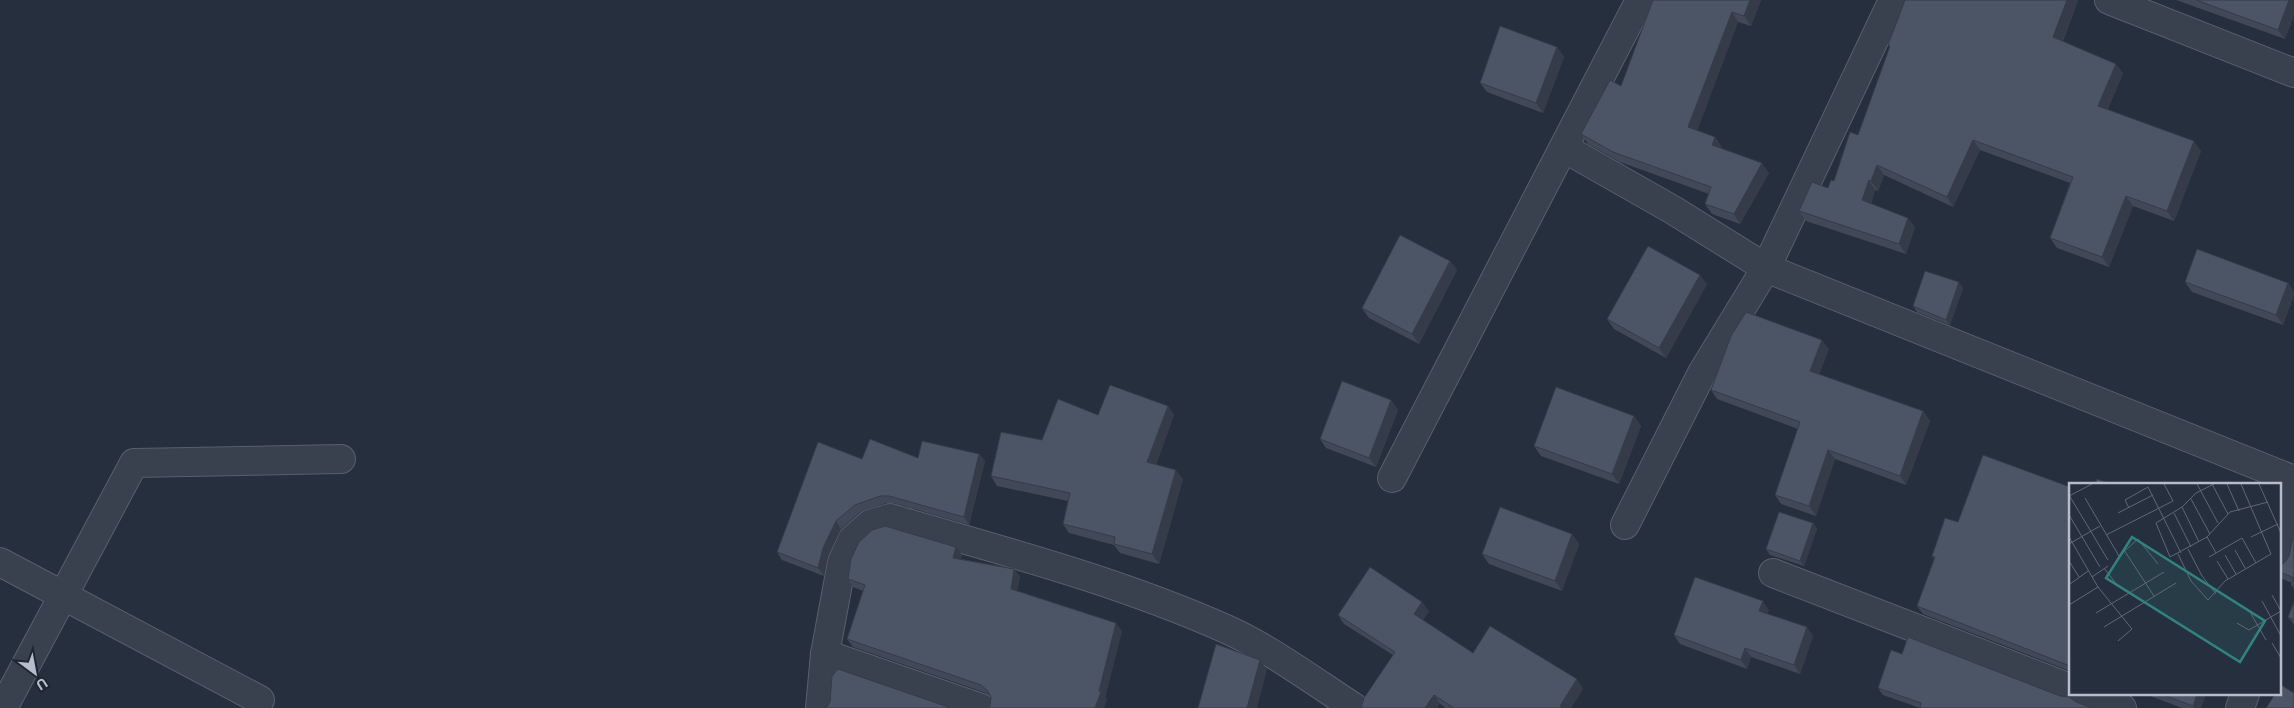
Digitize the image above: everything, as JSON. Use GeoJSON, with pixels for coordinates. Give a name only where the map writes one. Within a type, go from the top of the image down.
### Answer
{"type":"FeatureCollection","features":[{"type":"Feature","properties":{"kind":"street"},"geometry":{"type":"LineString","coordinates":[[1392,478],[1640,0]]}},
{"type":"Feature","properties":{"kind":"street"},"geometry":{"type":"LineString","coordinates":[[1625,525],[1702,373],[1766,268],[1893,0]]}},
{"type":"Feature","properties":{"kind":"street"},"geometry":{"type":"LineString","coordinates":[[2109,0],[2215,44],[2294,73]]}},
{"type":"Feature","properties":{"kind":"street"},"geometry":{"type":"LineString","coordinates":[[1564,148],[1672,210],[1766,268],[2294,480]]}},
{"type":"Feature","properties":{"kind":"street"},"geometry":{"type":"LineString","coordinates":[[3,708],[134,463],[341,459]]}},
{"type":"Feature","properties":{"kind":"street"},"geometry":{"type":"LineString","coordinates":[[2282,551],[2294,498]]}},
{"type":"Feature","properties":{"kind":"street"},"geometry":{"type":"LineString","coordinates":[[820,708],[825,654],[842,562],[852,540],[870,524],[890,518],[1077,573],[1227,629],[1355,708]]}},
{"type":"Feature","properties":{"kind":"street"},"geometry":{"type":"LineString","coordinates":[[0,562],[260,700]]}},
{"type":"Feature","properties":{"kind":"street"},"geometry":{"type":"LineString","coordinates":[[1773,573],[2069,688]]}},
{"type":"Feature","properties":{"kind":"street"},"geometry":{"type":"LineString","coordinates":[[825,654],[981,708]]}},
{"type":"Feature","properties":{"kind":"street"},"geometry":{"type":"LineString","coordinates":[[2091,696],[2122,708]]}},
{"type":"Feature","properties":{"kind":"street"},"geometry":{"type":"LineString","coordinates":[[2240,708],[2244,696]]}},
{"type":"Feature","properties":{"kind":"building"},"geometry":{"type":"Polygon","coordinates":[[[1653,0],[1750,0],[1744,16],[1732,12],[1688,127],[1715,137],[1712,145],[1762,163],[1734,214],[1705,204],[1711,187],[1613,152],[1581,134],[1610,80],[1621,86],[1653,0]]]}},
{"type":"Feature","properties":{"kind":"building"},"geometry":{"type":"Polygon","coordinates":[[[1905,0],[2067,0],[2053,37],[2116,64],[2098,106],[2194,141],[2167,211],[2126,196],[2102,257],[2050,238],[2073,177],[1973,140],[1947,197],[1877,165],[1862,200],[1908,218],[1899,244],[1799,211],[1812,182],[1828,188],[1831,180],[1834,181],[1850,132],[1858,135],[1905,0]]]}},
{"type":"Feature","properties":{"kind":"building"},"geometry":{"type":"Polygon","coordinates":[[[2196,0],[2289,0],[2278,30],[2196,0]]]}},
{"type":"Feature","properties":{"kind":"building"},"geometry":{"type":"Polygon","coordinates":[[[1500,26],[1557,47],[1536,103],[1480,83],[1500,26]]]}},
{"type":"Feature","properties":{"kind":"building"},"geometry":{"type":"Polygon","coordinates":[[[1400,235],[1450,261],[1412,334],[1362,308],[1400,235]]]}},
{"type":"Feature","properties":{"kind":"building"},"geometry":{"type":"Polygon","coordinates":[[[1648,246],[1700,275],[1659,348],[1607,319],[1648,246]]]}},
{"type":"Feature","properties":{"kind":"building"},"geometry":{"type":"Polygon","coordinates":[[[2197,249],[2288,283],[2276,315],[2185,282],[2197,249]]]}},
{"type":"Feature","properties":{"kind":"building"},"geometry":{"type":"Polygon","coordinates":[[[1925,271],[1959,282],[1946,320],[1913,306],[1925,271]]]}},
{"type":"Feature","properties":{"kind":"building"},"geometry":{"type":"Polygon","coordinates":[[[1746,312],[1822,340],[1810,371],[1923,411],[1900,476],[1828,450],[1809,506],[1775,495],[1800,422],[1711,390],[1731,336],[1746,312]]]}},
{"type":"Feature","properties":{"kind":"building"},"geometry":{"type":"Polygon","coordinates":[[[1342,381],[1391,400],[1369,458],[1320,439],[1342,381]]]}},
{"type":"Feature","properties":{"kind":"building"},"geometry":{"type":"Polygon","coordinates":[[[1110,385],[1168,406],[1147,462],[1176,470],[1152,554],[1114,544],[1115,537],[1063,524],[1070,493],[991,476],[1001,432],[1042,440],[1058,399],[1098,415],[1110,385]]]}},
{"type":"Feature","properties":{"kind":"building"},"geometry":{"type":"Polygon","coordinates":[[[1556,387],[1634,416],[1612,474],[1534,446],[1556,387]]]}},
{"type":"Feature","properties":{"kind":"building"},"geometry":{"type":"Polygon","coordinates":[[[870,439],[918,458],[922,441],[979,454],[964,517],[889,496],[880,496],[855,505],[836,521],[823,548],[818,568],[777,552],[818,442],[862,459],[870,439]]]}},
{"type":"Feature","properties":{"kind":"building"},"geometry":{"type":"Polygon","coordinates":[[[1983,455],[2069,487],[2069,666],[1917,606],[1935,557],[1932,556],[1945,518],[1958,522],[1983,455]]]}},
{"type":"Feature","properties":{"kind":"building"},"geometry":{"type":"Polygon","coordinates":[[[2097,479],[2108,483],[2095,483],[2097,479]]]}},
{"type":"Feature","properties":{"kind":"building"},"geometry":{"type":"Polygon","coordinates":[[[1500,507],[1572,534],[1555,581],[1482,554],[1500,507]]]}},
{"type":"Feature","properties":{"kind":"building"},"geometry":{"type":"Polygon","coordinates":[[[1779,512],[1813,523],[1800,561],[1766,549],[1779,512]]]}},
{"type":"Feature","properties":{"kind":"building"},"geometry":{"type":"Polygon","coordinates":[[[885,526],[956,547],[953,558],[1014,569],[1011,589],[1116,623],[1099,691],[1101,692],[1095,708],[988,708],[991,697],[981,685],[847,639],[865,585],[848,579],[851,559],[859,542],[872,530],[885,526]]]}},
{"type":"Feature","properties":{"kind":"building"},"geometry":{"type":"Polygon","coordinates":[[[2294,532],[2294,578],[2282,573],[2282,564],[2289,556],[2294,532]]]}},
{"type":"Feature","properties":{"kind":"building"},"geometry":{"type":"Polygon","coordinates":[[[1370,567],[1422,602],[1414,614],[1473,653],[1490,626],[1577,679],[1560,706],[1562,708],[1454,708],[1434,695],[1425,708],[1361,708],[1364,698],[1395,652],[1338,615],[1370,567]]]}},
{"type":"Feature","properties":{"kind":"building"},"geometry":{"type":"Polygon","coordinates":[[[1695,577],[1763,601],[1759,611],[1807,627],[1794,665],[1745,648],[1741,660],[1674,635],[1695,577]]]}},
{"type":"Feature","properties":{"kind":"building"},"geometry":{"type":"Polygon","coordinates":[[[2294,602],[2294,620],[2288,617],[2294,602]]]}},
{"type":"Feature","properties":{"kind":"building"},"geometry":{"type":"Polygon","coordinates":[[[1908,637],[2060,696],[2069,697],[2092,708],[1922,708],[1920,707],[1921,703],[1878,688],[1891,650],[1902,654],[1908,637]]]}},
{"type":"Feature","properties":{"kind":"building"},"geometry":{"type":"Polygon","coordinates":[[[1216,644],[1260,660],[1247,708],[1198,708],[1216,644]]]}},
{"type":"Feature","properties":{"kind":"building"},"geometry":{"type":"Polygon","coordinates":[[[838,669],[951,708],[826,708],[830,702],[832,676],[838,669]]]}},
{"type":"Feature","properties":{"kind":"building"},"geometry":{"type":"Polygon","coordinates":[[[2282,686],[2294,693],[2294,708],[2266,708],[2274,696],[2282,696],[2282,686]]]}},
{"type":"Feature","properties":{"kind":"building"},"geometry":{"type":"Polygon","coordinates":[[[2166,696],[2196,696],[2193,706],[2166,696]]]}}]}
